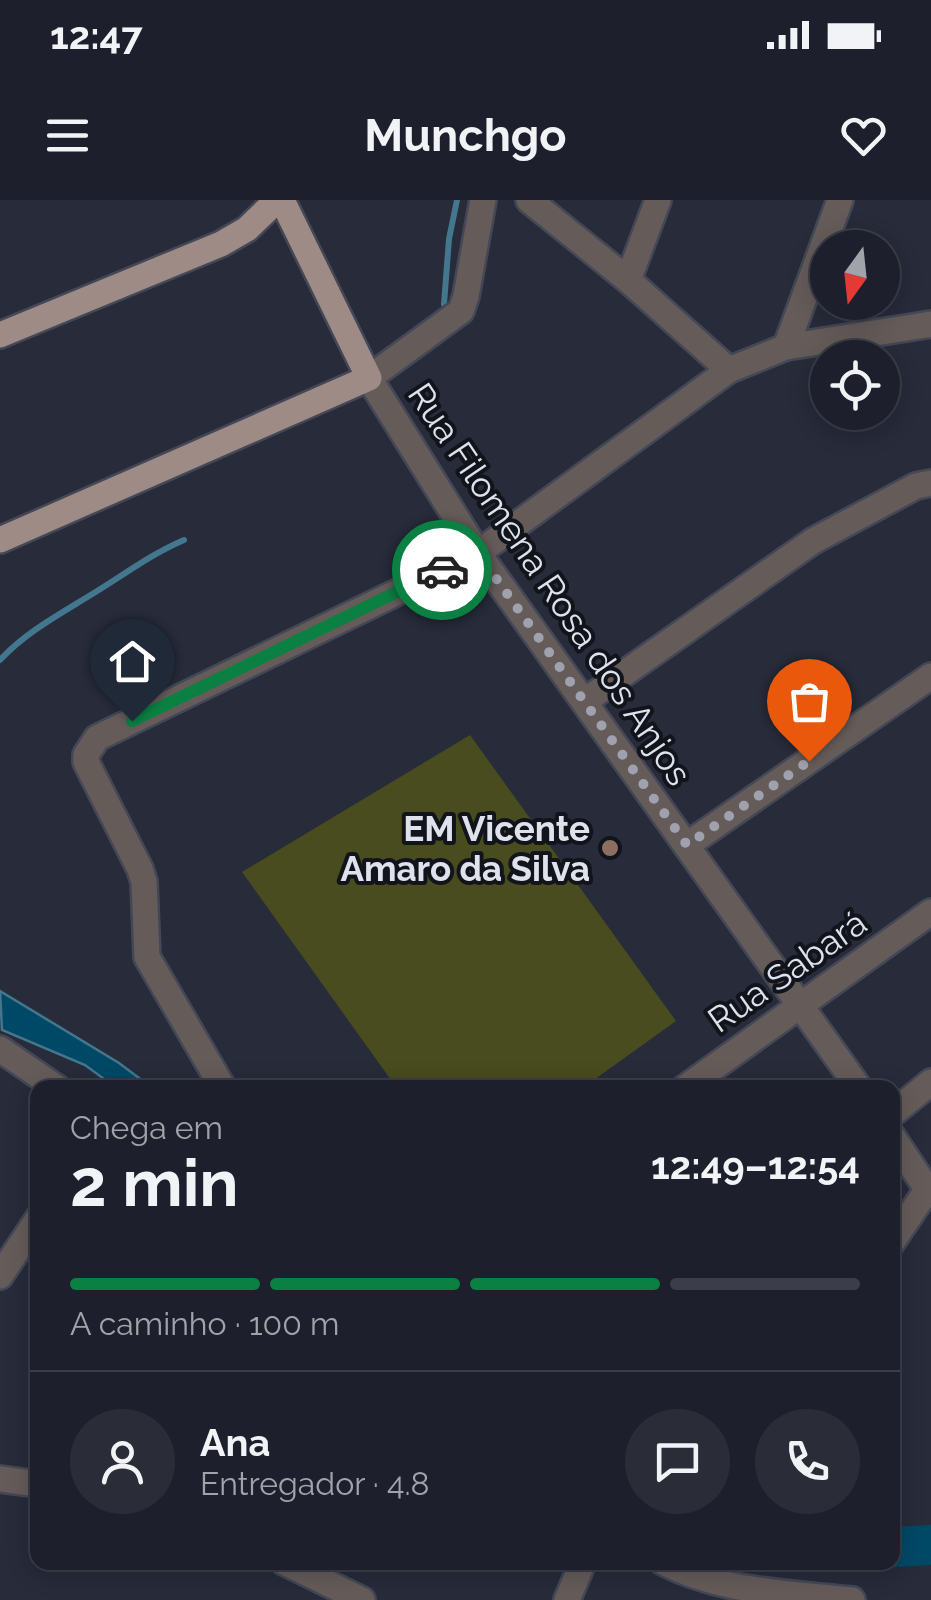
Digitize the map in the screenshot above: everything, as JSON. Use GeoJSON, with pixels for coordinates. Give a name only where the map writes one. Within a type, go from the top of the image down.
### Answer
{"type":"FeatureCollection","features":[{"type":"Feature","properties":{"kind":"main road"},"geometry":{"type":"LineString","coordinates":[[0,336],[221,244],[247,229],[280,200]]}},
{"type":"Feature","properties":{"kind":"main road","name":"Rua Filomena Rosa dos Anjos"},"geometry":{"type":"LineString","coordinates":[[280,200],[369,378]]}},
{"type":"Feature","properties":{"kind":"main road"},"geometry":{"type":"LineString","coordinates":[[0,540],[369,378]]}},
{"type":"Feature","properties":{"kind":"street"},"geometry":{"type":"LineString","coordinates":[[369,378],[461,312],[482,200]]}},
{"type":"Feature","properties":{"kind":"street"},"geometry":{"type":"LineString","coordinates":[[529,200],[628,280],[729,370]]}},
{"type":"Feature","properties":{"kind":"street"},"geometry":{"type":"LineString","coordinates":[[628,280],[658,200]]}},
{"type":"Feature","properties":{"kind":"street"},"geometry":{"type":"LineString","coordinates":[[786,347],[840,200]]}},
{"type":"Feature","properties":{"kind":"street"},"geometry":{"type":"LineString","coordinates":[[218,1080],[148,956],[140,869],[86,762],[97,738],[478,553],[729,370],[786,347],[931,324]]}},
{"type":"Feature","properties":{"kind":"street","name":"Rua Filomena Rosa dos Anjos"},"geometry":{"type":"LineString","coordinates":[[369,378],[478,553],[852,1080]]}},
{"type":"Feature","properties":{"kind":"street"},"geometry":{"type":"LineString","coordinates":[[585,701],[814,541],[916,486],[931,483]]}},
{"type":"Feature","properties":{"kind":"street"},"geometry":{"type":"LineString","coordinates":[[687,845],[931,676]]}},
{"type":"Feature","properties":{"kind":"street","name":"Rua Sabará"},"geometry":{"type":"LineString","coordinates":[[696,1080],[931,912]]}},
{"type":"Feature","properties":{"kind":"street"},"geometry":{"type":"LineString","coordinates":[[0,1049],[45,1080]]}},
{"type":"Feature","properties":{"kind":"street"},"geometry":{"type":"LineString","coordinates":[[900,1107],[931,1082]]}},
{"type":"Feature","properties":{"kind":"street"},"geometry":{"type":"LineString","coordinates":[[900,1148],[929,1192],[900,1231]]}},
{"type":"Feature","properties":{"kind":"street"},"geometry":{"type":"LineString","coordinates":[[0,1276],[30,1231]]}},
{"type":"Feature","properties":{"kind":"street"},"geometry":{"type":"LineString","coordinates":[[0,1479],[30,1483]]}},
{"type":"Feature","properties":{"kind":"street"},"geometry":{"type":"LineString","coordinates":[[300,1570],[362,1600]]}},
{"type":"Feature","properties":{"kind":"street"},"geometry":{"type":"LineString","coordinates":[[567,1600],[580,1570]]}},
{"type":"Feature","properties":{"kind":"street"},"geometry":{"type":"LineString","coordinates":[[677,1570],[721,1584],[852,1600]]}},
{"type":"Feature","properties":{"kind":"street"},"geometry":{"type":"LineString","coordinates":[[678,1600],[686,1575]]}},
{"type":"Feature","properties":{"kind":"green space"},"geometry":{"type":"Polygon","coordinates":[[[470,735],[676,1021],[594,1080],[391,1080],[242,872],[470,735]]]}},
{"type":"Feature","properties":{"kind":"water"},"geometry":{"type":"Polygon","coordinates":[[[0,991],[142,1080],[105,1080],[85,1065],[2,1030],[0,991]]]}},
{"type":"Feature","properties":{"kind":"waterway"},"geometry":{"type":"LineString","coordinates":[[444,304],[449,239],[457,200]]}},
{"type":"Feature","properties":{"kind":"waterway"},"geometry":{"type":"LineString","coordinates":[[0,660],[42,625],[184,540]]}},
{"type":"Feature","properties":{"kind":"waterway"},"geometry":{"type":"LineString","coordinates":[[900,1547],[931,1545]]}},
{"type":"Feature","properties":{"kind":"way so far"},"geometry":{"type":"LineString","coordinates":[[442,570],[478,553],[687,845],[809,761]]}},
{"type":"Feature","properties":{"kind":"place","name":"EM Vicente Amaro da Silva"},"geometry":{"type":"Point","coordinates":[610,848]}},
{"type":"Feature","properties":{"kind":"route"},"geometry":{"type":"LineString","coordinates":[[132,721],[442,570]]}}]}
